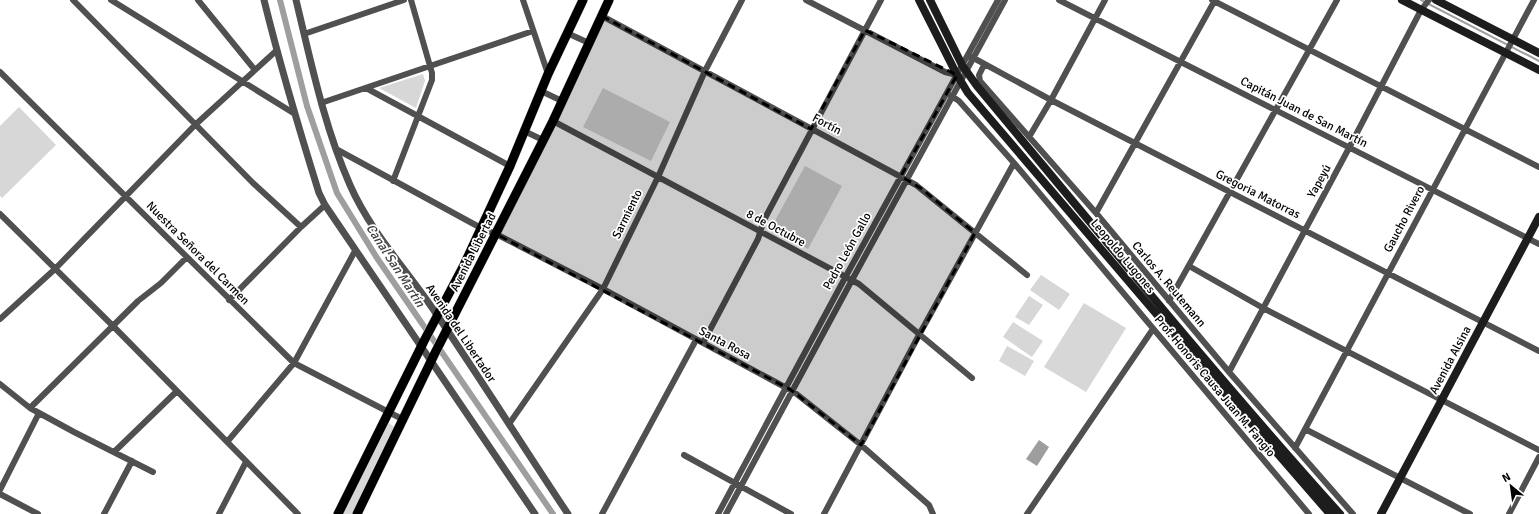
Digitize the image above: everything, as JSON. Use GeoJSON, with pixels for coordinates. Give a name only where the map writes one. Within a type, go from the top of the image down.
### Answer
{"type":"FeatureCollection","features":[{"type":"Feature","properties":{"kind":"main road","name":"Avenida Libertad"},"geometry":{"type":"LineString","coordinates":[[338,514],[435,319],[464,265],[510,166],[548,74],[583,0]]}},
{"type":"Feature","properties":{"kind":"main road","name":"Avenida Libertad"},"geometry":{"type":"LineString","coordinates":[[357,514],[445,334],[553,121],[609,0]]}},
{"type":"Feature","properties":{"kind":"main road","name":"Leopoldo Lugones"},"geometry":{"type":"LineString","coordinates":[[919,0],[958,78],[968,93],[1159,317],[1330,514]]}},
{"type":"Feature","properties":{"kind":"main road","name":"Leopoldo Lugones"},"geometry":{"type":"LineString","coordinates":[[930,0],[964,68],[977,86],[1163,310],[1340,514]]}},
{"type":"Feature","properties":{"kind":"main road"},"geometry":{"type":"LineString","coordinates":[[1402,0],[1423,8],[1539,70]]}},
{"type":"Feature","properties":{"kind":"main road"},"geometry":{"type":"LineString","coordinates":[[1431,0],[1539,53]]}},
{"type":"Feature","properties":{"kind":"main road","name":"Avenida Alsina"},"geometry":{"type":"LineString","coordinates":[[1381,514],[1539,217]]}},
{"type":"Feature","properties":{"kind":"street"},"geometry":{"type":"LineString","coordinates":[[73,0],[253,183],[301,227]]}},
{"type":"Feature","properties":{"kind":"street"},"geometry":{"type":"LineString","coordinates":[[110,0],[295,114]]}},
{"type":"Feature","properties":{"kind":"street"},"geometry":{"type":"LineString","coordinates":[[198,0],[255,70]]}},
{"type":"Feature","properties":{"kind":"street"},"geometry":{"type":"LineString","coordinates":[[264,0],[295,114],[319,193],[325,205],[355,251],[434,357],[535,514]]}},
{"type":"Feature","properties":{"kind":"street","name":"Avenida del Libertador"},"geometry":{"type":"LineString","coordinates":[[296,0],[321,103],[350,185],[369,220],[445,334],[509,424],[568,514]]}},
{"type":"Feature","properties":{"kind":"street"},"geometry":{"type":"LineString","coordinates":[[304,34],[404,0]]}},
{"type":"Feature","properties":{"kind":"street"},"geometry":{"type":"LineString","coordinates":[[393,180],[432,80],[432,73],[411,0]]}},
{"type":"Feature","properties":{"kind":"street"},"geometry":{"type":"LineString","coordinates":[[523,0],[548,74]]}},
{"type":"Feature","properties":{"kind":"street","name":"Sarmiento"},"geometry":{"type":"LineString","coordinates":[[509,424],[602,289],[658,176],[705,71],[742,0]]}},
{"type":"Feature","properties":{"kind":"street"},"geometry":{"type":"LineString","coordinates":[[806,0],[958,78]]}},
{"type":"Feature","properties":{"kind":"street"},"geometry":{"type":"LineString","coordinates":[[602,514],[758,239],[764,220],[811,128],[881,0]]}},
{"type":"Feature","properties":{"kind":"street","name":"Pedro León Gallo"},"geometry":{"type":"LineString","coordinates":[[970,57],[998,0]]}},
{"type":"Feature","properties":{"kind":"street","name":"Pedro León Gallo"},"geometry":{"type":"LineString","coordinates":[[726,514],[907,180],[958,78],[1004,0]]}},
{"type":"Feature","properties":{"kind":"street","name":"Capitán Juan de San Martín"},"geometry":{"type":"LineString","coordinates":[[1059,0],[1539,244]]}},
{"type":"Feature","properties":{"kind":"street"},"geometry":{"type":"LineString","coordinates":[[1029,137],[1051,100],[1105,0]]}},
{"type":"Feature","properties":{"kind":"street"},"geometry":{"type":"LineString","coordinates":[[1096,213],[1213,0],[1539,167]]}},
{"type":"Feature","properties":{"kind":"street"},"geometry":{"type":"LineString","coordinates":[[1169,300],[1337,0]]}},
{"type":"Feature","properties":{"kind":"street","name":"Yapeyú"},"geometry":{"type":"LineString","coordinates":[[1229,372],[1350,148],[1423,8],[1431,0]]}},
{"type":"Feature","properties":{"kind":"street","name":"Gaucho Rivero"},"geometry":{"type":"LineString","coordinates":[[1294,448],[1534,0]]}},
{"type":"Feature","properties":{"kind":"street","name":"Fortín"},"geometry":{"type":"LineString","coordinates":[[602,16],[901,176],[922,189],[1027,275]]}},
{"type":"Feature","properties":{"kind":"street"},"geometry":{"type":"LineString","coordinates":[[321,103],[533,31]]}},
{"type":"Feature","properties":{"kind":"street"},"geometry":{"type":"LineString","coordinates":[[567,33],[589,43]]}},
{"type":"Feature","properties":{"kind":"street"},"geometry":{"type":"LineString","coordinates":[[0,319],[54,269],[195,125],[277,50]]}},
{"type":"Feature","properties":{"kind":"street","name":"Gregoria Matorras"},"geometry":{"type":"LineString","coordinates":[[970,57],[1539,351]]}},
{"type":"Feature","properties":{"kind":"street","name":"Carlos A. Reutemann"},"geometry":{"type":"LineString","coordinates":[[984,64],[979,75],[980,81],[1096,213],[1229,372],[1353,514]]}},
{"type":"Feature","properties":{"kind":"street","name":"Nuestra Señora del Carmen"},"geometry":{"type":"LineString","coordinates":[[0,72],[294,362],[404,420]]}},
{"type":"Feature","properties":{"kind":"street"},"geometry":{"type":"LineString","coordinates":[[366,88],[510,166]]}},
{"type":"Feature","properties":{"kind":"street"},"geometry":{"type":"LineString","coordinates":[[541,91],[562,101]]}},
{"type":"Feature","properties":{"kind":"street","name":"Pedro León Gallo"},"geometry":{"type":"LineString","coordinates":[[718,514],[901,176],[949,95]]}},
{"type":"Feature","properties":{"kind":"street","name":"Prof. Honoris Causa Juan M. Fangio"},"geometry":{"type":"LineString","coordinates":[[949,95],[959,101],[1014,163],[1309,514]]}},
{"type":"Feature","properties":{"kind":"street","name":"8 de Octubre"},"geometry":{"type":"LineString","coordinates":[[553,121],[760,232],[846,276],[865,289],[972,378]]}},
{"type":"Feature","properties":{"kind":"street"},"geometry":{"type":"LineString","coordinates":[[524,131],[543,140]]}},
{"type":"Feature","properties":{"kind":"street","name":"Santa Rosa"},"geometry":{"type":"LineString","coordinates":[[336,149],[481,228],[496,234],[602,289],[793,391],[861,445],[929,505],[933,514]]}},
{"type":"Feature","properties":{"kind":"street"},"geometry":{"type":"LineString","coordinates":[[824,514],[919,335],[1014,163]]}},
{"type":"Feature","properties":{"kind":"street"},"geometry":{"type":"LineString","coordinates":[[230,300],[301,227],[325,205]]}},
{"type":"Feature","properties":{"kind":"street"},"geometry":{"type":"LineString","coordinates":[[0,214],[114,327],[298,514]]}},
{"type":"Feature","properties":{"kind":"street"},"geometry":{"type":"LineString","coordinates":[[227,442],[294,362],[355,251]]}},
{"type":"Feature","properties":{"kind":"street"},"geometry":{"type":"LineString","coordinates":[[30,408],[114,327],[138,301],[161,283],[187,257]]}},
{"type":"Feature","properties":{"kind":"street"},"geometry":{"type":"LineString","coordinates":[[1189,266],[1263,308],[1539,450]]}},
{"type":"Feature","properties":{"kind":"street"},"geometry":{"type":"LineString","coordinates":[[1027,514],[1153,329]]}},
{"type":"Feature","properties":{"kind":"street"},"geometry":{"type":"LineString","coordinates":[[0,384],[30,408],[153,472]]}},
{"type":"Feature","properties":{"kind":"street"},"geometry":{"type":"LineString","coordinates":[[114,452],[177,391]]}},
{"type":"Feature","properties":{"kind":"street"},"geometry":{"type":"LineString","coordinates":[[0,490],[39,413]]}},
{"type":"Feature","properties":{"kind":"street"},"geometry":{"type":"LineString","coordinates":[[1305,429],[1470,514]]}},
{"type":"Feature","properties":{"kind":"street"},"geometry":{"type":"LineString","coordinates":[[684,455],[734,484],[791,514]]}},
{"type":"Feature","properties":{"kind":"street"},"geometry":{"type":"LineString","coordinates":[[1509,514],[1539,457]]}},
{"type":"Feature","properties":{"kind":"street"},"geometry":{"type":"LineString","coordinates":[[104,514],[132,461]]}},
{"type":"Feature","properties":{"kind":"street"},"geometry":{"type":"LineString","coordinates":[[219,514],[246,462]]}},
{"type":"Feature","properties":{"kind":"street"},"geometry":{"type":"LineString","coordinates":[[0,494],[38,514]]}},
{"type":"Feature","properties":{"kind":"highlighted area"},"geometry":{"type":"Polygon","coordinates":[[[602,16],[811,129],[865,30],[957,75],[901,176],[922,189],[975,233],[861,445],[791,390],[496,234],[602,16]]]}},
{"type":"Feature","properties":{"kind":"shaded area"},"geometry":{"type":"Polygon","coordinates":[[[423,74],[425,81],[416,108],[379,88],[423,74]]]}},
{"type":"Feature","properties":{"kind":"shaded area"},"geometry":{"type":"Polygon","coordinates":[[[603,88],[670,122],[651,161],[583,127],[603,88]]]}},
{"type":"Feature","properties":{"kind":"shaded area"},"geometry":{"type":"Polygon","coordinates":[[[19,107],[56,145],[2,198],[0,196],[0,126],[19,107]]]}},
{"type":"Feature","properties":{"kind":"shaded area"},"geometry":{"type":"Polygon","coordinates":[[[805,166],[842,186],[808,249],[771,228],[805,166]]]}},
{"type":"Feature","properties":{"kind":"shaded area"},"geometry":{"type":"Polygon","coordinates":[[[1041,275],[1070,294],[1059,310],[1030,290],[1041,275]]]}},
{"type":"Feature","properties":{"kind":"shaded area"},"geometry":{"type":"Polygon","coordinates":[[[1029,296],[1043,305],[1029,325],[1015,317],[1029,296]]]}},
{"type":"Feature","properties":{"kind":"shaded area"},"geometry":{"type":"Polygon","coordinates":[[[1084,303],[1126,328],[1086,392],[1044,367],[1084,303]]]}},
{"type":"Feature","properties":{"kind":"shaded area"},"geometry":{"type":"Polygon","coordinates":[[[1013,322],[1043,341],[1032,357],[1003,337],[1013,322]]]}},
{"type":"Feature","properties":{"kind":"shaded area"},"geometry":{"type":"Polygon","coordinates":[[[1007,346],[1034,361],[1025,376],[999,361],[1007,346]]]}},
{"type":"Feature","properties":{"kind":"shaded area"},"geometry":{"type":"Polygon","coordinates":[[[389,423],[394,427],[352,514],[343,514],[386,425],[389,423]]]}},
{"type":"Feature","properties":{"kind":"shaded area"},"geometry":{"type":"Polygon","coordinates":[[[1039,440],[1049,447],[1037,466],[1026,459],[1039,440]]]}},
{"type":"Feature","properties":{"kind":"waterway","name":"Canal San Martín"},"geometry":{"type":"LineString","coordinates":[[280,0],[307,106],[337,193],[377,258],[553,514]]}},
{"type":"Feature","properties":{"kind":"waterway"},"geometry":{"type":"LineString","coordinates":[[1421,0],[1539,61]]}}]}
